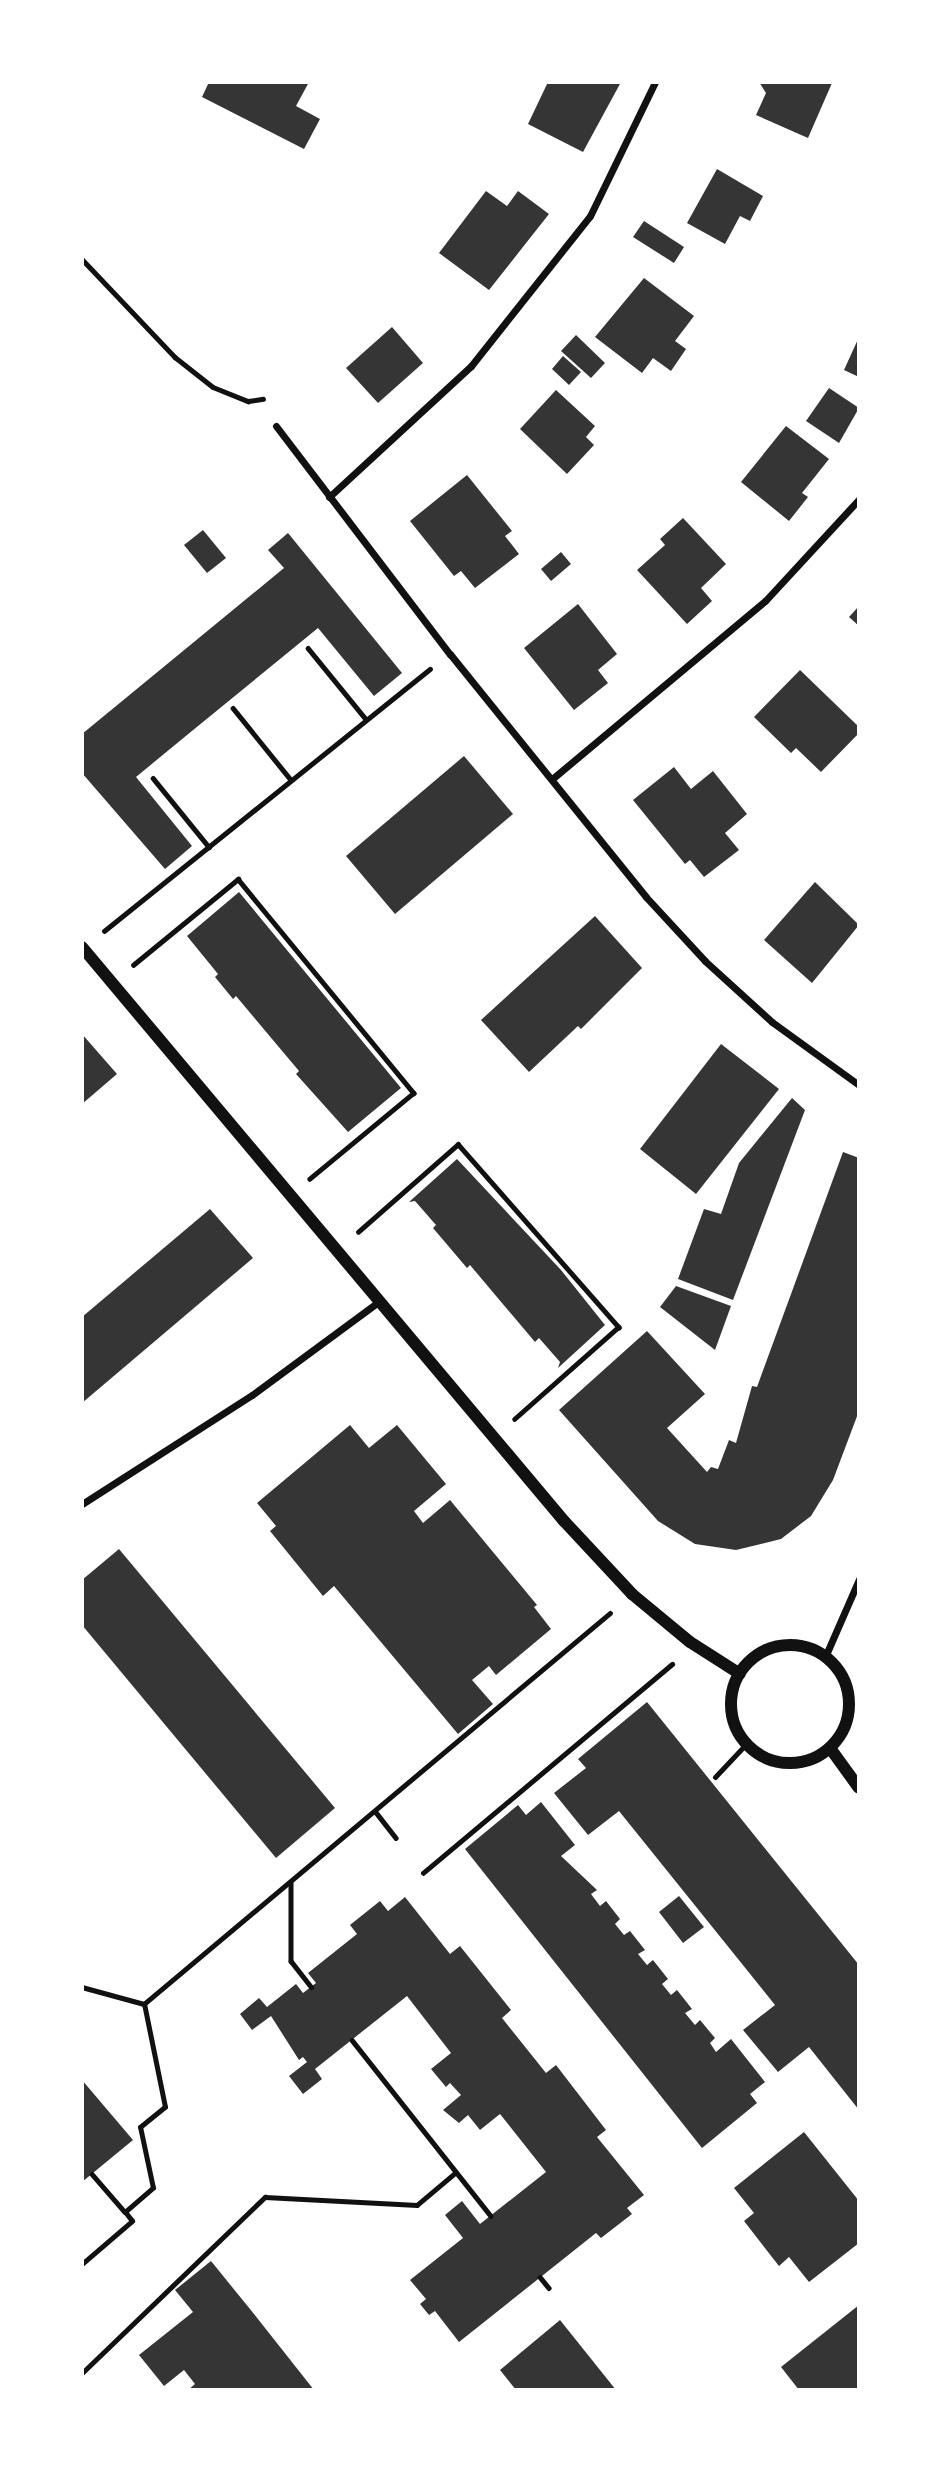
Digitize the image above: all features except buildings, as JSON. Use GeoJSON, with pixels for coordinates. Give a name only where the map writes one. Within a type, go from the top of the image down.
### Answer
{"type":"FeatureCollection","features":[{"type":"Feature","properties":{"kind":"street"},"geometry":{"type":"LineString","coordinates":[[329,497],[471,366],[590,216],[655,82]]}},
{"type":"Feature","properties":{"kind":"street"},"geometry":{"type":"LineString","coordinates":[[276,426],[450,654],[646,897],[705,961],[772,1022],[859,1085]]}},
{"type":"Feature","properties":{"kind":"street"},"geometry":{"type":"LineString","coordinates":[[552,779],[757,609],[859,499]]}},
{"type":"Feature","properties":{"kind":"street"},"geometry":{"type":"LineString","coordinates":[[83,948],[288,1197],[493,1438],[632,1594],[690,1642],[740,1674]]}},
{"type":"Feature","properties":{"kind":"street"},"geometry":{"type":"LineString","coordinates":[[82,1504],[252,1395],[378,1302]]}},
{"type":"Feature","properties":{"kind":"street"},"geometry":{"type":"LineString","coordinates":[[825,1657],[859,1579]]}},
{"type":"Feature","properties":{"kind":"street"},"geometry":{"type":"LineString","coordinates":[[769,1648],[808,1648],[825,1657],[841,1677],[849,1701],[847,1718],[830,1748],[806,1760],[778,1762],[746,1744],[731,1710],[740,1674],[752,1658],[769,1648]]}},
{"type":"Feature","properties":{"kind":"street"},"geometry":{"type":"LineString","coordinates":[[830,1748],[859,1788]]}},
{"type":"Feature","properties":{"kind":"lane"},"geometry":{"type":"LineString","coordinates":[[715,1777],[746,1744]]}},
{"type":"Feature","properties":{"kind":"path"},"geometry":{"type":"LineString","coordinates":[[82,259],[175,357],[213,387],[248,401],[262,399]]}},
{"type":"Feature","properties":{"kind":"path"},"geometry":{"type":"LineString","coordinates":[[308,648],[366,719]]}},
{"type":"Feature","properties":{"kind":"path"},"geometry":{"type":"LineString","coordinates":[[83,948],[450,654]]}},
{"type":"Feature","properties":{"kind":"path"},"geometry":{"type":"LineString","coordinates":[[233,708],[291,780]]}},
{"type":"Feature","properties":{"kind":"path"},"geometry":{"type":"LineString","coordinates":[[153,778],[209,847]]}},
{"type":"Feature","properties":{"kind":"path"},"geometry":{"type":"LineString","coordinates":[[111,983],[238,879],[414,1093],[288,1197]]}},
{"type":"Feature","properties":{"kind":"path"},"geometry":{"type":"LineString","coordinates":[[335,1252],[458,1144],[619,1327],[493,1438]]}},
{"type":"Feature","properties":{"kind":"path"},"geometry":{"type":"LineString","coordinates":[[144,2004],[632,1594]]}},
{"type":"Feature","properties":{"kind":"path"},"geometry":{"type":"LineString","coordinates":[[423,1873],[672,1663]]}},
{"type":"Feature","properties":{"kind":"path"},"geometry":{"type":"LineString","coordinates":[[375,1811],[396,1838]]}},
{"type":"Feature","properties":{"kind":"path"},"geometry":{"type":"LineString","coordinates":[[291,1881],[291,1961],[311,1987]]}},
{"type":"Feature","properties":{"kind":"path"},"geometry":{"type":"LineString","coordinates":[[82,1987],[144,2004]]}},
{"type":"Feature","properties":{"kind":"path"},"geometry":{"type":"LineString","coordinates":[[125,2212],[153,2188],[140,2127],[164,2107],[144,2004]]}},
{"type":"Feature","properties":{"kind":"path"},"geometry":{"type":"LineString","coordinates":[[352,2040],[491,2216]]}},
{"type":"Feature","properties":{"kind":"path"},"geometry":{"type":"LineString","coordinates":[[82,2373],[265,2197],[417,2205],[456,2173]]}},
{"type":"Feature","properties":{"kind":"path"},"geometry":{"type":"LineString","coordinates":[[82,2264],[132,2221],[92,2174]]}},
{"type":"Feature","properties":{"kind":"path"},"geometry":{"type":"LineString","coordinates":[[540,2277],[549,2288]]}}]}
